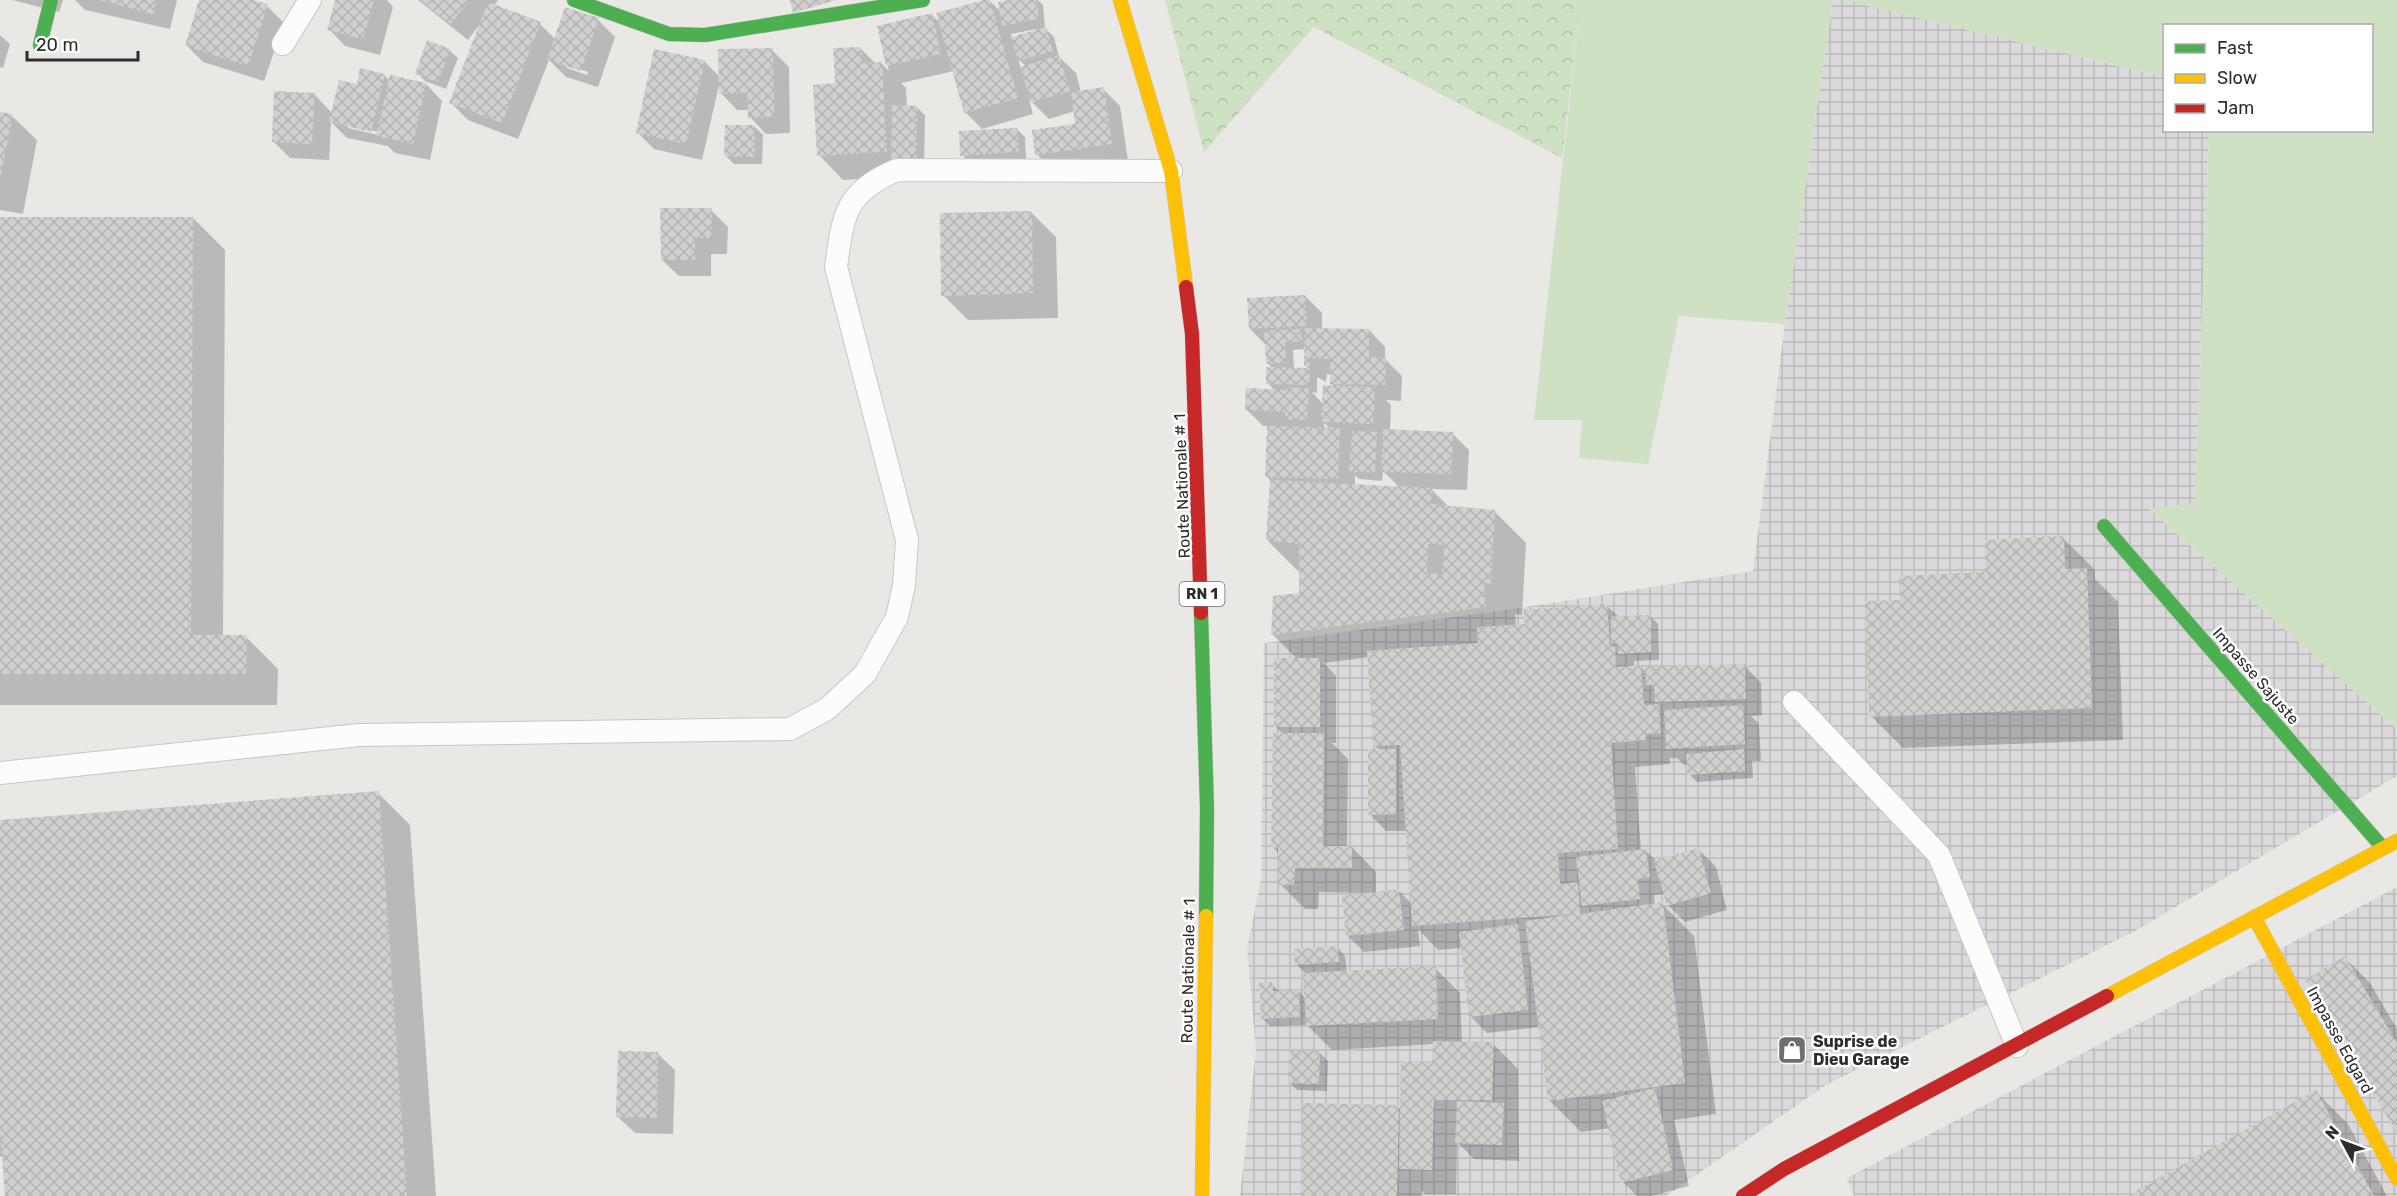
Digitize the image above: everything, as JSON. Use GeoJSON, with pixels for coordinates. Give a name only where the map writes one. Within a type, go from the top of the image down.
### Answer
{"type":"FeatureCollection","features":[{"type":"Feature","properties":{"kind":"main road"},"geometry":{"type":"LineString","coordinates":[[39,45],[51,0]]}},
{"type":"Feature","properties":{"kind":"main road"},"geometry":{"type":"LineString","coordinates":[[574,0],[669,34],[705,35],[923,0]]}},
{"type":"Feature","properties":{"kind":"main road","name":"Route Nationale # 1"},"geometry":{"type":"LineString","coordinates":[[1120,0],[1171,171],[1192,334],[1200,524],[1207,808],[1202,1196]]}},
{"type":"Feature","properties":{"kind":"main road","name":"Impasse Sajuste"},"geometry":{"type":"LineString","coordinates":[[2104,526],[2383,848]]}},
{"type":"Feature","properties":{"kind":"main road"},"geometry":{"type":"LineString","coordinates":[[1743,1196],[1784,1169],[2397,841]]}},
{"type":"Feature","properties":{"kind":"main road","name":"Impasse Edgard"},"geometry":{"type":"LineString","coordinates":[[2254,917],[2397,1179]]}},
{"type":"Feature","properties":{"kind":"lane"},"geometry":{"type":"LineString","coordinates":[[283,44],[310,0]]}},
{"type":"Feature","properties":{"kind":"lane"},"geometry":{"type":"LineString","coordinates":[[0,773],[359,735],[790,729],[827,710],[864,674],[897,617],[904,585],[907,540],[837,267],[843,220],[856,195],[876,179],[897,170],[1171,171]]}},
{"type":"Feature","properties":{"kind":"lane"},"geometry":{"type":"LineString","coordinates":[[1794,702],[1939,855],[2017,1046]]}},
{"type":"Feature","properties":{"kind":"shaded area"},"geometry":{"type":"Polygon","coordinates":[[[1833,0],[1844,0],[2163,77],[2163,132],[2209,132],[2195,504],[2149,509],[2397,729],[2397,776],[2135,931],[1826,1085],[1666,1196],[1240,1196],[1256,1050],[1247,949],[1261,879],[1264,643],[1526,607],[1753,571],[1785,324],[1833,0]]]}},
{"type":"Feature","properties":{"kind":"shaded area"},"geometry":{"type":"Polygon","coordinates":[[[2397,887],[2397,1196],[1854,1196],[1847,1178],[2397,887]]]}},
{"type":"Feature","properties":{"kind":"green space"},"geometry":{"type":"Polygon","coordinates":[[[1165,0],[1581,0],[1562,158],[1314,27],[1204,152],[1165,0]]]}},
{"type":"Feature","properties":{"kind":"green space"},"geometry":{"type":"Polygon","coordinates":[[[1581,0],[1833,0],[1785,324],[1679,316],[1648,464],[1579,458],[1582,420],[1534,420],[1581,0]]]}},
{"type":"Feature","properties":{"kind":"green space"},"geometry":{"type":"Polygon","coordinates":[[[1844,0],[2397,0],[2397,729],[2149,509],[2195,503],[2209,132],[2373,132],[2373,24],[2163,24],[2163,77],[1844,0]]]}},
{"type":"Feature","properties":{"kind":"building"},"geometry":{"type":"Polygon","coordinates":[[[99,0],[156,0],[153,14],[99,0]]]}},
{"type":"Feature","properties":{"kind":"building"},"geometry":{"type":"Polygon","coordinates":[[[199,0],[253,0],[268,4],[248,66],[185,46],[199,0]]]}},
{"type":"Feature","properties":{"kind":"building"},"geometry":{"type":"Polygon","coordinates":[[[335,0],[374,0],[363,39],[327,30],[335,0]]]}},
{"type":"Feature","properties":{"kind":"building"},"geometry":{"type":"Polygon","coordinates":[[[419,0],[469,0],[451,24],[419,0]]]}},
{"type":"Feature","properties":{"kind":"building"},"geometry":{"type":"Polygon","coordinates":[[[790,0],[836,0],[793,13],[790,0]]]}},
{"type":"Feature","properties":{"kind":"building"},"geometry":{"type":"Polygon","coordinates":[[[990,0],[1018,98],[964,113],[936,13],[990,0]]]}},
{"type":"Feature","properties":{"kind":"building"},"geometry":{"type":"Polygon","coordinates":[[[1036,0],[1039,19],[1002,26],[998,2],[1036,0]]]}},
{"type":"Feature","properties":{"kind":"building"},"geometry":{"type":"Polygon","coordinates":[[[488,2],[541,22],[502,123],[449,103],[488,2]]]}},
{"type":"Feature","properties":{"kind":"building"},"geometry":{"type":"Polygon","coordinates":[[[565,7],[599,18],[581,71],[547,60],[565,7]]]}},
{"type":"Feature","properties":{"kind":"building"},"geometry":{"type":"Polygon","coordinates":[[[932,13],[941,54],[886,66],[877,26],[932,13]]]}},
{"type":"Feature","properties":{"kind":"building"},"geometry":{"type":"Polygon","coordinates":[[[1046,27],[1053,51],[1018,61],[1011,37],[1046,27]]]}},
{"type":"Feature","properties":{"kind":"building"},"geometry":{"type":"Polygon","coordinates":[[[427,40],[450,49],[438,82],[415,74],[427,40]]]}},
{"type":"Feature","properties":{"kind":"building"},"geometry":{"type":"Polygon","coordinates":[[[861,47],[862,63],[882,62],[887,152],[817,156],[813,85],[835,83],[833,48],[861,47]]]}},
{"type":"Feature","properties":{"kind":"building"},"geometry":{"type":"Polygon","coordinates":[[[773,48],[774,117],[748,118],[747,93],[719,94],[718,49],[773,48]]]}},
{"type":"Feature","properties":{"kind":"building"},"geometry":{"type":"Polygon","coordinates":[[[654,49],[705,60],[686,144],[636,133],[654,49]]]}},
{"type":"Feature","properties":{"kind":"building"},"geometry":{"type":"Polygon","coordinates":[[[1059,55],[1070,91],[1031,103],[1020,67],[1059,55]]]}},
{"type":"Feature","properties":{"kind":"building"},"geometry":{"type":"Polygon","coordinates":[[[360,68],[385,74],[371,132],[329,122],[339,80],[357,84],[360,68]]]}},
{"type":"Feature","properties":{"kind":"building"},"geometry":{"type":"Polygon","coordinates":[[[390,75],[426,83],[413,144],[376,136],[390,75]]]}},
{"type":"Feature","properties":{"kind":"building"},"geometry":{"type":"Polygon","coordinates":[[[1104,87],[1112,144],[1035,155],[1032,130],[1075,124],[1071,92],[1104,87]]]}},
{"type":"Feature","properties":{"kind":"building"},"geometry":{"type":"Polygon","coordinates":[[[274,91],[315,93],[312,144],[272,142],[274,91]]]}},
{"type":"Feature","properties":{"kind":"building"},"geometry":{"type":"Polygon","coordinates":[[[892,105],[917,106],[916,159],[891,159],[892,105]]]}},
{"type":"Feature","properties":{"kind":"building"},"geometry":{"type":"Polygon","coordinates":[[[0,112],[13,114],[1,175],[0,175],[0,112]]]}},
{"type":"Feature","properties":{"kind":"building"},"geometry":{"type":"Polygon","coordinates":[[[725,125],[755,125],[755,157],[724,156],[725,125]]]}},
{"type":"Feature","properties":{"kind":"building"},"geometry":{"type":"Polygon","coordinates":[[[1017,128],[1019,152],[960,156],[959,131],[1017,128]]]}},
{"type":"Feature","properties":{"kind":"building"},"geometry":{"type":"Polygon","coordinates":[[[660,208],[712,208],[711,238],[695,238],[695,260],[661,260],[660,208]]]}},
{"type":"Feature","properties":{"kind":"building"},"geometry":{"type":"Polygon","coordinates":[[[1032,211],[1033,293],[941,296],[940,213],[1032,211]]]}},
{"type":"Feature","properties":{"kind":"building"},"geometry":{"type":"Polygon","coordinates":[[[0,217],[193,217],[191,635],[247,635],[246,674],[0,674],[0,217]]]}},
{"type":"Feature","properties":{"kind":"building"},"geometry":{"type":"Polygon","coordinates":[[[1305,295],[1307,326],[1249,329],[1247,298],[1305,295]]]}},
{"type":"Feature","properties":{"kind":"building"},"geometry":{"type":"Polygon","coordinates":[[[1305,328],[1369,329],[1369,357],[1386,357],[1385,385],[1330,384],[1330,359],[1310,358],[1310,366],[1304,366],[1305,328]]]}},
{"type":"Feature","properties":{"kind":"building"},"geometry":{"type":"Polygon","coordinates":[[[1301,329],[1302,341],[1285,342],[1286,363],[1266,364],[1264,331],[1301,329]]]}},
{"type":"Feature","properties":{"kind":"building"},"geometry":{"type":"Polygon","coordinates":[[[1266,367],[1310,368],[1309,385],[1266,384],[1266,367]]]}},
{"type":"Feature","properties":{"kind":"building"},"geometry":{"type":"Polygon","coordinates":[[[1323,385],[1375,387],[1373,424],[1321,422],[1323,385]]]}},
{"type":"Feature","properties":{"kind":"building"},"geometry":{"type":"Polygon","coordinates":[[[1287,387],[1309,388],[1307,420],[1285,419],[1285,412],[1245,410],[1246,388],[1286,390],[1287,387]]]}},
{"type":"Feature","properties":{"kind":"building"},"geometry":{"type":"Polygon","coordinates":[[[1267,426],[1340,428],[1338,479],[1265,477],[1267,426]]]}},
{"type":"Feature","properties":{"kind":"building"},"geometry":{"type":"Polygon","coordinates":[[[1383,429],[1453,432],[1451,474],[1381,472],[1383,429]]]}},
{"type":"Feature","properties":{"kind":"building"},"geometry":{"type":"Polygon","coordinates":[[[1352,431],[1377,432],[1375,473],[1349,471],[1352,431]]]}},
{"type":"Feature","properties":{"kind":"building"},"geometry":{"type":"Polygon","coordinates":[[[1270,480],[1432,488],[1431,504],[1495,510],[1491,584],[1484,583],[1486,607],[1271,635],[1273,596],[1299,593],[1299,544],[1266,540],[1270,480]],[[1428,544],[1427,573],[1442,574],[1444,545],[1428,544]]]}},
{"type":"Feature","properties":{"kind":"building"},"geometry":{"type":"Polygon","coordinates":[[[2064,536],[2065,569],[2087,568],[2092,708],[1869,717],[1865,601],[1900,600],[1899,576],[1985,572],[1985,540],[2064,536]]]}},
{"type":"Feature","properties":{"kind":"building"},"geometry":{"type":"Polygon","coordinates":[[[1607,604],[1610,647],[1615,646],[1616,667],[1641,665],[1644,705],[1659,704],[1661,733],[1645,734],[1646,740],[1611,743],[1618,849],[1558,853],[1560,884],[1578,882],[1580,914],[1663,902],[1685,1083],[1548,1101],[1525,921],[1575,914],[1412,926],[1400,745],[1373,746],[1367,651],[1478,643],[1477,627],[1525,624],[1524,610],[1607,604]]]}},
{"type":"Feature","properties":{"kind":"building"},"geometry":{"type":"Polygon","coordinates":[[[1651,615],[1651,652],[1618,654],[1618,643],[1611,644],[1611,616],[1651,615]]]}},
{"type":"Feature","properties":{"kind":"building"},"geometry":{"type":"Polygon","coordinates":[[[1274,658],[1320,658],[1320,727],[1274,727],[1274,658]]]}},
{"type":"Feature","properties":{"kind":"building"},"geometry":{"type":"Polygon","coordinates":[[[1745,664],[1746,699],[1655,702],[1654,685],[1646,685],[1645,667],[1745,664]]]}},
{"type":"Feature","properties":{"kind":"building"},"geometry":{"type":"Polygon","coordinates":[[[1743,705],[1745,744],[1666,749],[1664,710],[1743,705]]]}},
{"type":"Feature","properties":{"kind":"building"},"geometry":{"type":"Polygon","coordinates":[[[1273,733],[1324,733],[1323,846],[1352,846],[1352,868],[1295,868],[1294,885],[1279,885],[1278,848],[1271,848],[1273,733]]]}},
{"type":"Feature","properties":{"kind":"building"},"geometry":{"type":"Polygon","coordinates":[[[1368,749],[1396,749],[1396,814],[1368,815],[1368,749]]]}},
{"type":"Feature","properties":{"kind":"building"},"geometry":{"type":"Polygon","coordinates":[[[1744,749],[1745,771],[1687,775],[1686,754],[1744,749]]]}},
{"type":"Feature","properties":{"kind":"building"},"geometry":{"type":"Polygon","coordinates":[[[379,791],[407,1196],[5,1196],[0,1131],[0,820],[379,791]]]}},
{"type":"Feature","properties":{"kind":"building"},"geometry":{"type":"Polygon","coordinates":[[[1699,848],[1711,893],[1667,906],[1654,861],[1699,848]]]}},
{"type":"Feature","properties":{"kind":"building"},"geometry":{"type":"Polygon","coordinates":[[[1646,849],[1650,877],[1638,879],[1640,899],[1582,906],[1576,857],[1646,849]]]}},
{"type":"Feature","properties":{"kind":"building"},"geometry":{"type":"Polygon","coordinates":[[[1399,889],[1404,930],[1346,936],[1342,896],[1399,889]]]}},
{"type":"Feature","properties":{"kind":"building"},"geometry":{"type":"Polygon","coordinates":[[[1518,924],[1528,1010],[1469,1017],[1459,932],[1518,924]]]}},
{"type":"Feature","properties":{"kind":"building"},"geometry":{"type":"Polygon","coordinates":[[[1338,946],[1339,962],[1295,965],[1294,949],[1338,946]]]}},
{"type":"Feature","properties":{"kind":"building"},"geometry":{"type":"Polygon","coordinates":[[[2345,956],[2397,1043],[2397,1133],[2305,980],[2345,956]]]}},
{"type":"Feature","properties":{"kind":"building"},"geometry":{"type":"Polygon","coordinates":[[[1436,966],[1438,1019],[1306,1026],[1303,973],[1436,966]]]}},
{"type":"Feature","properties":{"kind":"building"},"geometry":{"type":"Polygon","coordinates":[[[1272,982],[1273,991],[1299,990],[1300,1017],[1261,1019],[1259,983],[1272,982]]]}},
{"type":"Feature","properties":{"kind":"building"},"geometry":{"type":"Polygon","coordinates":[[[1433,1041],[1494,1042],[1492,1100],[1434,1100],[1432,1170],[1399,1169],[1401,1061],[1432,1062],[1433,1041]]]}},
{"type":"Feature","properties":{"kind":"building"},"geometry":{"type":"Polygon","coordinates":[[[618,1051],[658,1052],[657,1118],[616,1117],[618,1051]]]}},
{"type":"Feature","properties":{"kind":"building"},"geometry":{"type":"Polygon","coordinates":[[[1289,1051],[1320,1051],[1319,1084],[1288,1083],[1289,1051]]]}},
{"type":"Feature","properties":{"kind":"building"},"geometry":{"type":"Polygon","coordinates":[[[1655,1088],[1673,1170],[1621,1183],[1602,1101],[1655,1088]]]}},
{"type":"Feature","properties":{"kind":"building"},"geometry":{"type":"Polygon","coordinates":[[[2316,1090],[2374,1196],[2131,1196],[2130,1194],[2316,1090]]]}},
{"type":"Feature","properties":{"kind":"building"},"geometry":{"type":"Polygon","coordinates":[[[1457,1101],[1504,1103],[1502,1145],[1455,1143],[1457,1101]]]}},
{"type":"Feature","properties":{"kind":"building"},"geometry":{"type":"Polygon","coordinates":[[[1303,1103],[1399,1105],[1397,1196],[1301,1196],[1303,1103]]]}},
{"type":"Feature","properties":{"kind":"traffic: fast"},"geometry":{"type":"LineString","coordinates":[[40,45],[51,0]]}},
{"type":"Feature","properties":{"kind":"traffic: fast"},"geometry":{"type":"LineString","coordinates":[[574,0],[669,34],[705,35],[923,0]]}},
{"type":"Feature","properties":{"kind":"traffic: fast"},"geometry":{"type":"LineString","coordinates":[[2104,526],[2383,848]]}},
{"type":"Feature","properties":{"kind":"traffic: fast"},"geometry":{"type":"LineString","coordinates":[[1201,613],[1207,808],[1206,916]]}},
{"type":"Feature","properties":{"kind":"traffic: slow"},"geometry":{"type":"LineString","coordinates":[[1120,0],[1171,171],[1186,287]]}},
{"type":"Feature","properties":{"kind":"traffic: slow"},"geometry":{"type":"LineString","coordinates":[[2107,996],[2397,841]]}},
{"type":"Feature","properties":{"kind":"traffic: slow"},"geometry":{"type":"LineString","coordinates":[[1202,1196],[1206,916]]}},
{"type":"Feature","properties":{"kind":"traffic: slow"},"geometry":{"type":"LineString","coordinates":[[2254,917],[2397,1179]]}},
{"type":"Feature","properties":{"kind":"traffic: jam"},"geometry":{"type":"LineString","coordinates":[[1186,287],[1192,334],[1201,613]]}},
{"type":"Feature","properties":{"kind":"traffic: jam"},"geometry":{"type":"LineString","coordinates":[[1743,1196],[1784,1169],[2107,996]]}},
{"type":"Feature","properties":{"kind":"place","name":"Suprise de Dieu Garage"},"geometry":{"type":"Point","coordinates":[1792,1050]}}]}
